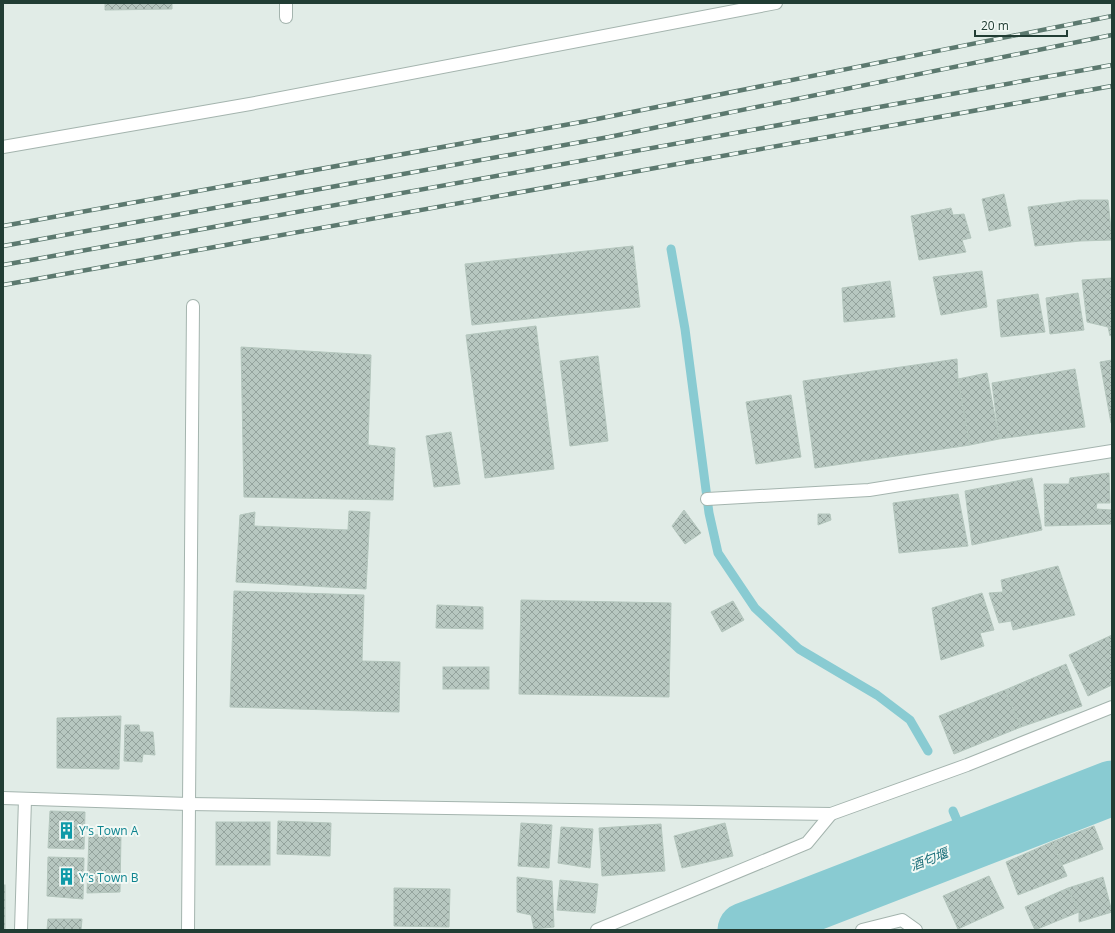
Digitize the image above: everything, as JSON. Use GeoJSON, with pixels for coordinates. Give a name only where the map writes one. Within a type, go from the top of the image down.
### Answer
{"type":"FeatureCollection","features":[{"type":"Feature","properties":{"kind":"street"},"geometry":{"type":"LineString","coordinates":[[286,3],[286,17]]}},
{"type":"Feature","properties":{"kind":"street"},"geometry":{"type":"LineString","coordinates":[[3,147],[258,102],[776,3]]}},
{"type":"Feature","properties":{"kind":"street"},"geometry":{"type":"LineString","coordinates":[[188,930],[193,306]]}},
{"type":"Feature","properties":{"kind":"street"},"geometry":{"type":"LineString","coordinates":[[707,499],[869,490],[1112,451]]}},
{"type":"Feature","properties":{"kind":"street"},"geometry":{"type":"LineString","coordinates":[[3,798],[189,804],[831,814],[967,765],[1112,707]]}},
{"type":"Feature","properties":{"kind":"street"},"geometry":{"type":"LineString","coordinates":[[21,930],[25,799]]}},
{"type":"Feature","properties":{"kind":"street"},"geometry":{"type":"LineString","coordinates":[[597,930],[807,843],[831,814]]}},
{"type":"Feature","properties":{"kind":"street"},"geometry":{"type":"LineString","coordinates":[[862,930],[902,920],[916,930]]}},
{"type":"Feature","properties":{"kind":"building"},"geometry":{"type":"Polygon","coordinates":[[[105,3],[172,3],[172,9],[105,10],[105,3]]]}},
{"type":"Feature","properties":{"kind":"building"},"geometry":{"type":"Polygon","coordinates":[[[1004,194],[1011,226],[989,231],[982,199],[1004,194]]]}},
{"type":"Feature","properties":{"kind":"building"},"geometry":{"type":"Polygon","coordinates":[[[1079,200],[1108,200],[1112,240],[1080,241],[1035,246],[1028,207],[1079,200]]]}},
{"type":"Feature","properties":{"kind":"building"},"geometry":{"type":"Polygon","coordinates":[[[951,208],[953,215],[964,214],[971,238],[962,240],[966,252],[919,260],[911,216],[951,208]]]}},
{"type":"Feature","properties":{"kind":"building"},"geometry":{"type":"Polygon","coordinates":[[[633,246],[640,307],[472,325],[465,264],[633,246]]]}},
{"type":"Feature","properties":{"kind":"building"},"geometry":{"type":"Polygon","coordinates":[[[982,271],[987,307],[941,315],[933,277],[982,271]]]}},
{"type":"Feature","properties":{"kind":"building"},"geometry":{"type":"Polygon","coordinates":[[[1112,278],[1112,335],[1110,336],[1108,327],[1087,322],[1082,280],[1112,278]]]}},
{"type":"Feature","properties":{"kind":"building"},"geometry":{"type":"Polygon","coordinates":[[[890,281],[895,317],[844,322],[842,288],[890,281]]]}},
{"type":"Feature","properties":{"kind":"building"},"geometry":{"type":"Polygon","coordinates":[[[1078,293],[1084,330],[1050,334],[1046,298],[1078,293]]]}},
{"type":"Feature","properties":{"kind":"building"},"geometry":{"type":"Polygon","coordinates":[[[1038,294],[1045,332],[1001,337],[997,300],[1038,294]]]}},
{"type":"Feature","properties":{"kind":"building"},"geometry":{"type":"Polygon","coordinates":[[[536,326],[554,469],[485,478],[466,335],[536,326]]]}},
{"type":"Feature","properties":{"kind":"building"},"geometry":{"type":"Polygon","coordinates":[[[241,347],[371,355],[368,445],[395,448],[393,500],[244,497],[241,347]]]}},
{"type":"Feature","properties":{"kind":"building"},"geometry":{"type":"Polygon","coordinates":[[[598,356],[608,441],[570,446],[560,361],[598,356]]]}},
{"type":"Feature","properties":{"kind":"building"},"geometry":{"type":"Polygon","coordinates":[[[957,359],[958,379],[970,445],[815,468],[803,381],[957,359]]]}},
{"type":"Feature","properties":{"kind":"building"},"geometry":{"type":"Polygon","coordinates":[[[1112,360],[1112,423],[1111,423],[1100,362],[1112,360]]]}},
{"type":"Feature","properties":{"kind":"building"},"geometry":{"type":"Polygon","coordinates":[[[1075,369],[1085,427],[999,439],[992,383],[1075,369]]]}},
{"type":"Feature","properties":{"kind":"building"},"geometry":{"type":"Polygon","coordinates":[[[987,373],[999,439],[970,445],[958,379],[987,373]]]}},
{"type":"Feature","properties":{"kind":"building"},"geometry":{"type":"Polygon","coordinates":[[[791,395],[801,457],[756,464],[746,402],[791,395]]]}},
{"type":"Feature","properties":{"kind":"building"},"geometry":{"type":"Polygon","coordinates":[[[451,432],[460,484],[434,487],[426,436],[451,432]]]}},
{"type":"Feature","properties":{"kind":"building"},"geometry":{"type":"Polygon","coordinates":[[[1109,473],[1110,503],[1097,503],[1096,509],[1111,510],[1112,524],[1045,526],[1044,484],[1069,484],[1070,478],[1109,473]]]}},
{"type":"Feature","properties":{"kind":"building"},"geometry":{"type":"Polygon","coordinates":[[[1032,478],[1042,530],[972,545],[965,491],[1032,478]]]}},
{"type":"Feature","properties":{"kind":"building"},"geometry":{"type":"Polygon","coordinates":[[[958,494],[968,546],[899,553],[893,503],[958,494]]]}},
{"type":"Feature","properties":{"kind":"building"},"geometry":{"type":"Polygon","coordinates":[[[684,510],[701,533],[685,544],[672,526],[684,510]]]}},
{"type":"Feature","properties":{"kind":"building"},"geometry":{"type":"Polygon","coordinates":[[[349,511],[370,512],[366,589],[236,582],[240,515],[255,512],[254,526],[348,530],[349,511]]]}},
{"type":"Feature","properties":{"kind":"building"},"geometry":{"type":"Polygon","coordinates":[[[818,514],[830,514],[831,520],[818,525],[818,514]]]}},
{"type":"Feature","properties":{"kind":"building"},"geometry":{"type":"Polygon","coordinates":[[[1058,566],[1075,615],[1013,630],[1011,621],[999,623],[989,593],[1003,592],[1001,580],[1058,566]]]}},
{"type":"Feature","properties":{"kind":"building"},"geometry":{"type":"Polygon","coordinates":[[[234,591],[364,595],[362,661],[400,662],[399,712],[230,707],[234,591]]]}},
{"type":"Feature","properties":{"kind":"building"},"geometry":{"type":"Polygon","coordinates":[[[982,593],[994,630],[980,633],[984,646],[941,660],[932,608],[982,593]]]}},
{"type":"Feature","properties":{"kind":"building"},"geometry":{"type":"Polygon","coordinates":[[[521,600],[671,603],[669,697],[519,694],[521,600]]]}},
{"type":"Feature","properties":{"kind":"building"},"geometry":{"type":"Polygon","coordinates":[[[733,601],[744,620],[722,632],[711,612],[733,601]]]}},
{"type":"Feature","properties":{"kind":"building"},"geometry":{"type":"Polygon","coordinates":[[[437,605],[483,607],[483,629],[436,628],[437,605]]]}},
{"type":"Feature","properties":{"kind":"building"},"geometry":{"type":"Polygon","coordinates":[[[1112,635],[1112,685],[1088,696],[1069,655],[1112,635]]]}},
{"type":"Feature","properties":{"kind":"building"},"geometry":{"type":"Polygon","coordinates":[[[1066,664],[1082,706],[1021,727],[1005,690],[1066,664]]]}},
{"type":"Feature","properties":{"kind":"building"},"geometry":{"type":"Polygon","coordinates":[[[443,667],[489,667],[489,689],[443,689],[443,667]]]}},
{"type":"Feature","properties":{"kind":"building"},"geometry":{"type":"Polygon","coordinates":[[[1005,690],[1021,727],[954,754],[939,716],[1005,690]]]}},
{"type":"Feature","properties":{"kind":"building"},"geometry":{"type":"Polygon","coordinates":[[[121,716],[119,769],[57,768],[57,718],[121,716]]]}},
{"type":"Feature","properties":{"kind":"building"},"geometry":{"type":"Polygon","coordinates":[[[125,725],[139,725],[140,732],[153,732],[155,755],[143,754],[142,762],[124,761],[125,725]]]}},
{"type":"Feature","properties":{"kind":"building","name":"Y's Town A"},"geometry":{"type":"Polygon","coordinates":[[[50,811],[85,812],[84,849],[48,848],[50,811]]]}},
{"type":"Feature","properties":{"kind":"building"},"geometry":{"type":"Polygon","coordinates":[[[278,821],[331,823],[330,856],[277,854],[278,821]]]}},
{"type":"Feature","properties":{"kind":"building"},"geometry":{"type":"Polygon","coordinates":[[[216,822],[270,822],[270,865],[216,865],[216,822]]]}},
{"type":"Feature","properties":{"kind":"building"},"geometry":{"type":"Polygon","coordinates":[[[521,823],[552,825],[549,868],[518,866],[521,823]]]}},
{"type":"Feature","properties":{"kind":"building"},"geometry":{"type":"Polygon","coordinates":[[[725,823],[733,856],[682,868],[674,836],[725,823]]]}},
{"type":"Feature","properties":{"kind":"building"},"geometry":{"type":"Polygon","coordinates":[[[661,824],[665,871],[602,876],[599,828],[661,824]]]}},
{"type":"Feature","properties":{"kind":"building"},"geometry":{"type":"Polygon","coordinates":[[[1094,826],[1103,849],[1062,865],[1052,842],[1094,826]]]}},
{"type":"Feature","properties":{"kind":"building"},"geometry":{"type":"Polygon","coordinates":[[[561,827],[593,829],[590,868],[558,863],[561,827]]]}},
{"type":"Feature","properties":{"kind":"building"},"geometry":{"type":"Polygon","coordinates":[[[121,834],[120,892],[87,893],[89,835],[121,834]]]}},
{"type":"Feature","properties":{"kind":"building"},"geometry":{"type":"Polygon","coordinates":[[[1052,842],[1067,876],[1018,895],[1006,862],[1052,842]]]}},
{"type":"Feature","properties":{"kind":"building","name":"Y's Town B"},"geometry":{"type":"Polygon","coordinates":[[[48,857],[84,858],[83,899],[47,896],[48,857]]]}},
{"type":"Feature","properties":{"kind":"building"},"geometry":{"type":"Polygon","coordinates":[[[989,876],[1004,908],[958,929],[943,896],[989,876]]]}},
{"type":"Feature","properties":{"kind":"building"},"geometry":{"type":"Polygon","coordinates":[[[517,877],[552,881],[554,927],[534,929],[531,915],[517,912],[517,877]]]}},
{"type":"Feature","properties":{"kind":"building"},"geometry":{"type":"Polygon","coordinates":[[[1103,877],[1112,912],[1079,922],[1079,912],[1068,888],[1103,877]]]}},
{"type":"Feature","properties":{"kind":"building"},"geometry":{"type":"Polygon","coordinates":[[[560,880],[598,884],[595,913],[557,910],[560,880]]]}},
{"type":"Feature","properties":{"kind":"building"},"geometry":{"type":"Polygon","coordinates":[[[3,885],[5,885],[5,930],[3,930],[3,885]]]}},
{"type":"Feature","properties":{"kind":"building"},"geometry":{"type":"Polygon","coordinates":[[[394,888],[450,889],[449,927],[394,926],[394,888]]]}},
{"type":"Feature","properties":{"kind":"building"},"geometry":{"type":"Polygon","coordinates":[[[1068,888],[1079,912],[1035,930],[1025,907],[1068,888]]]}},
{"type":"Feature","properties":{"kind":"building"},"geometry":{"type":"Polygon","coordinates":[[[48,919],[82,919],[81,930],[47,930],[48,919]]]}},
{"type":"Feature","properties":{"kind":"waterway"},"geometry":{"type":"LineString","coordinates":[[671,249],[685,329],[709,513],[718,553],[755,608],[799,649],[877,695],[910,720],[928,751]]}},
{"type":"Feature","properties":{"kind":"waterway","name":"酒匂堰"},"geometry":{"type":"LineString","coordinates":[[745,930],[1112,788]]}},
{"type":"Feature","properties":{"kind":"waterway"},"geometry":{"type":"LineString","coordinates":[[953,811],[967,844]]}},
{"type":"Feature","properties":{"kind":"railway"},"geometry":{"type":"LineString","coordinates":[[3,226],[587,121],[1112,16]]}},
{"type":"Feature","properties":{"kind":"railway"},"geometry":{"type":"LineString","coordinates":[[3,246],[609,137],[1112,35]]}},
{"type":"Feature","properties":{"kind":"railway"},"geometry":{"type":"LineString","coordinates":[[3,265],[1112,65]]}},
{"type":"Feature","properties":{"kind":"railway"},"geometry":{"type":"LineString","coordinates":[[3,285],[1112,86]]}},
{"type":"Feature","properties":{"kind":"place","name":"Y's Town A"},"geometry":{"type":"Point","coordinates":[66,830]}},
{"type":"Feature","properties":{"kind":"place","name":"Y's Town B"},"geometry":{"type":"Point","coordinates":[66,877]}}]}
